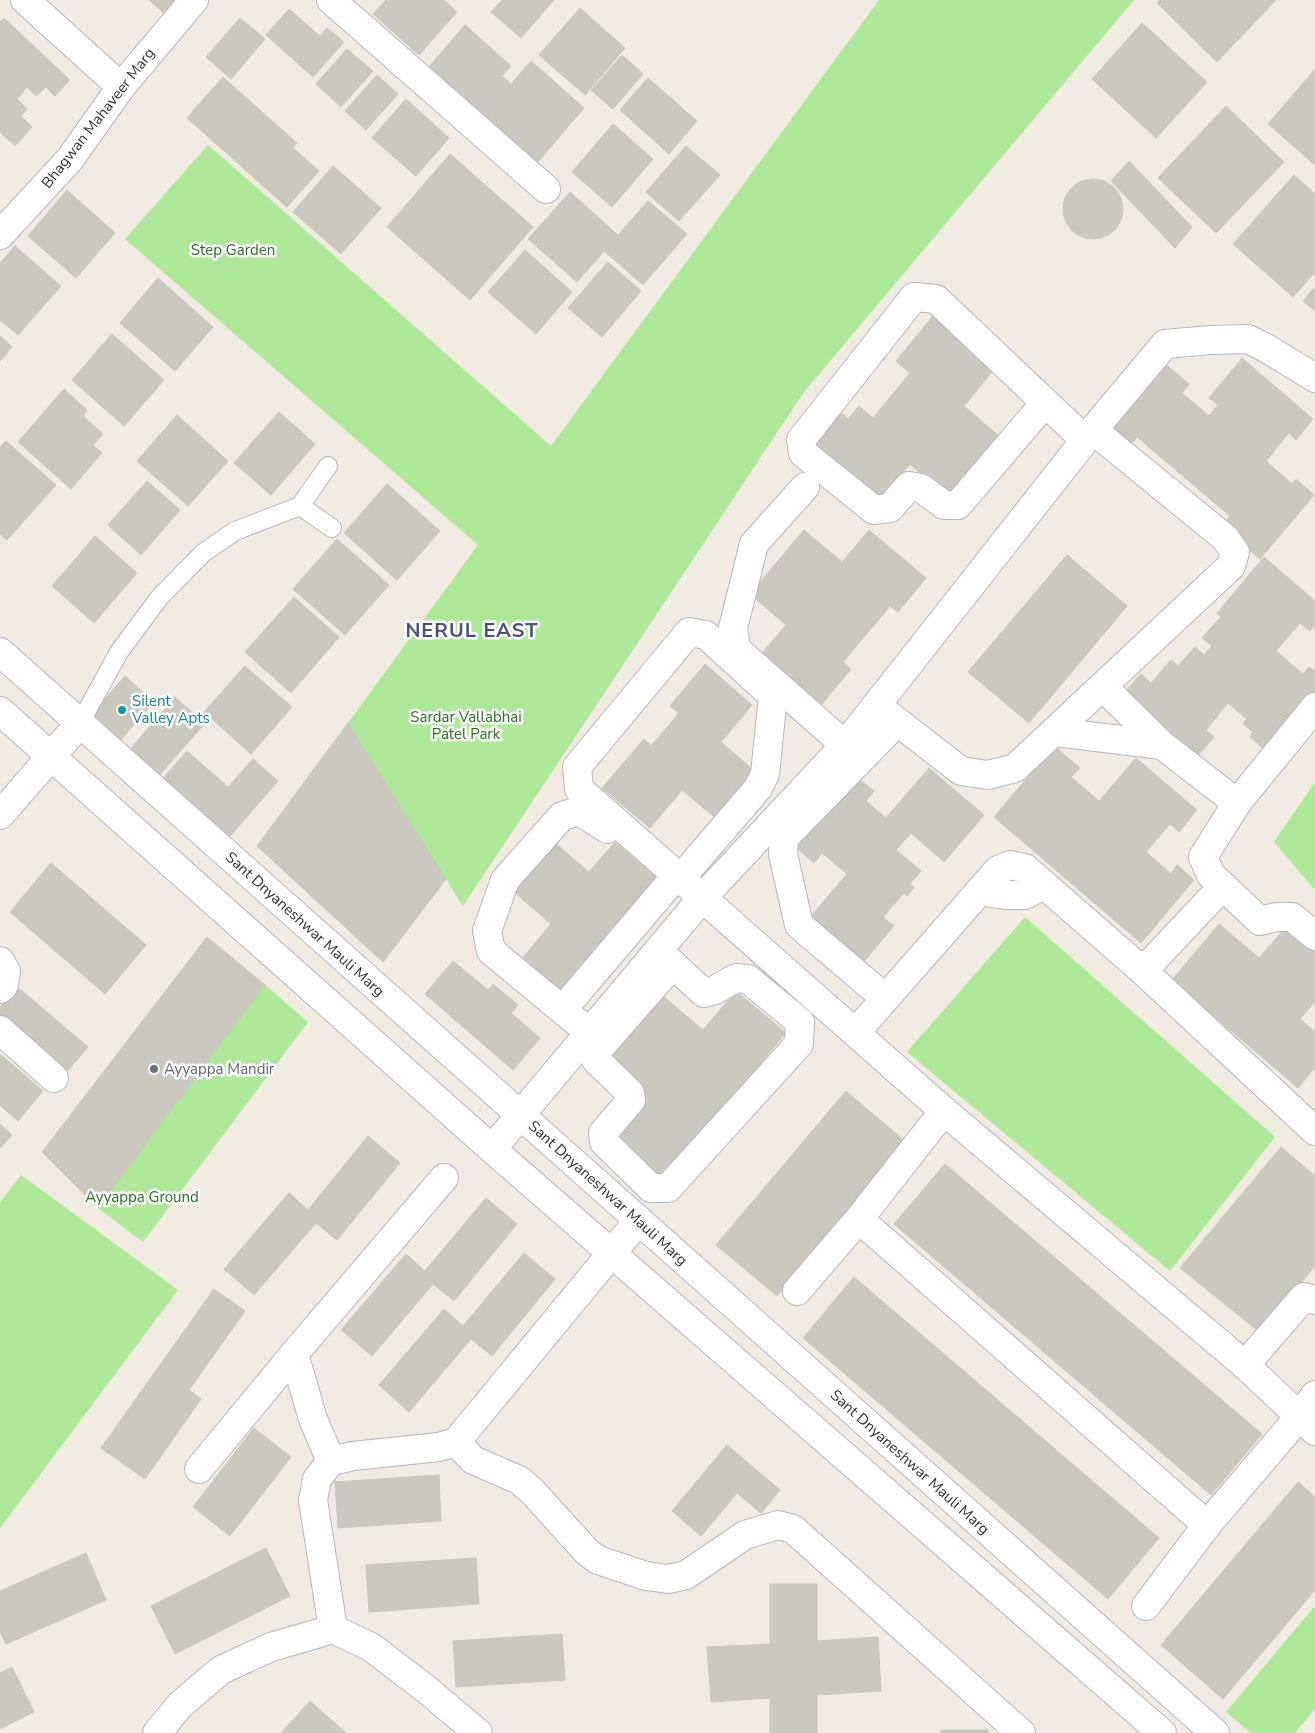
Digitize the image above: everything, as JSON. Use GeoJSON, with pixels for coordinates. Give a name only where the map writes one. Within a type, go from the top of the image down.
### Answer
{"type":"FeatureCollection","features":[{"type":"Feature","properties":{"kind":"street"},"geometry":{"type":"LineString","coordinates":[[25,0],[120,87]]}},
{"type":"Feature","properties":{"kind":"street","name":"Bhagwan Mahaveer Marg"},"geometry":{"type":"LineString","coordinates":[[0,235],[70,159],[120,87],[194,0]]}},
{"type":"Feature","properties":{"kind":"street"},"geometry":{"type":"LineString","coordinates":[[331,0],[546,189]]}},
{"type":"Feature","properties":{"kind":"street"},"geometry":{"type":"LineString","coordinates":[[876,705],[961,771],[988,775],[1015,768],[1231,566],[1235,552],[1225,538],[1045,403],[936,299],[914,297],[801,440],[803,453],[874,510],[890,508],[909,486],[921,488],[944,505],[958,505],[1045,403]]}},
{"type":"Feature","properties":{"kind":"street"},"geometry":{"type":"LineString","coordinates":[[666,957],[704,993],[715,990],[736,978],[748,979],[800,1022],[799,1044],[668,1188],[651,1188],[604,1142],[603,1133],[631,1100],[630,1094],[596,1060],[595,1053],[666,957],[699,902],[844,745],[1089,435],[1165,344],[1248,339],[1315,378]]}},
{"type":"Feature","properties":{"kind":"street"},"geometry":{"type":"LineString","coordinates":[[805,487],[754,544],[733,628],[736,649],[844,745]]}},
{"type":"Feature","properties":{"kind":"street"},"geometry":{"type":"LineString","coordinates":[[563,1009],[675,881],[758,788],[765,774],[773,696],[706,636],[689,632],[577,767],[579,788],[675,881],[699,902],[856,1032],[944,1111],[1245,1364],[1310,1414],[1207,1525],[1146,1606]]}},
{"type":"Feature","properties":{"kind":"street","name":"Sant Dnyaneshwar Mauli Marg"},"geometry":{"type":"LineString","coordinates":[[0,652],[1215,1733]]}},
{"type":"Feature","properties":{"kind":"street"},"geometry":{"type":"LineString","coordinates":[[1103,687],[1162,745],[1237,803]]}},
{"type":"Feature","properties":{"kind":"street"},"geometry":{"type":"LineString","coordinates":[[1315,708],[1237,803],[1204,857],[1211,875],[1260,921],[1276,917],[1292,917],[1315,936]]}},
{"type":"Feature","properties":{"kind":"street"},"geometry":{"type":"LineString","coordinates":[[0,711],[611,1254],[1162,1733]]}},
{"type":"Feature","properties":{"kind":"street"},"geometry":{"type":"LineString","coordinates":[[885,998],[799,925],[784,854],[784,838],[897,722]]}},
{"type":"Feature","properties":{"kind":"street"},"geometry":{"type":"LineString","coordinates":[[0,815],[80,723]]}},
{"type":"Feature","properties":{"kind":"street"},"geometry":{"type":"LineString","coordinates":[[1055,732],[1162,745]]}},
{"type":"Feature","properties":{"kind":"street"},"geometry":{"type":"LineString","coordinates":[[589,1032],[491,951],[487,931],[505,880],[562,816],[579,811],[604,827],[675,881]]}},
{"type":"Feature","properties":{"kind":"street"},"geometry":{"type":"LineString","coordinates":[[856,1032],[998,870],[1010,865],[1025,868],[1310,1115]]}},
{"type":"Feature","properties":{"kind":"street"},"geometry":{"type":"LineString","coordinates":[[1142,971],[1223,886]]}},
{"type":"Feature","properties":{"kind":"street"},"geometry":{"type":"LineString","coordinates":[[492,1149],[589,1032],[666,957]]}},
{"type":"Feature","properties":{"kind":"street"},"geometry":{"type":"LineString","coordinates":[[0,961],[6,971],[4,985],[0,989]]}},
{"type":"Feature","properties":{"kind":"street"},"geometry":{"type":"LineString","coordinates":[[0,1030],[54,1078]]}},
{"type":"Feature","properties":{"kind":"street"},"geometry":{"type":"LineString","coordinates":[[797,1291],[859,1219],[944,1111]]}},
{"type":"Feature","properties":{"kind":"street"},"geometry":{"type":"LineString","coordinates":[[199,1469],[444,1178]]}},
{"type":"Feature","properties":{"kind":"street"},"geometry":{"type":"LineString","coordinates":[[859,1219],[1207,1525]]}},
{"type":"Feature","properties":{"kind":"street"},"geometry":{"type":"LineString","coordinates":[[333,1629],[313,1500],[317,1479],[331,1462],[353,1456],[439,1447],[456,1442],[639,1220]]}},
{"type":"Feature","properties":{"kind":"street"},"geometry":{"type":"LineString","coordinates":[[1245,1364],[1304,1297],[1315,1300]]}},
{"type":"Feature","properties":{"kind":"street"},"geometry":{"type":"LineString","coordinates":[[294,1354],[313,1419],[331,1462]]}},
{"type":"Feature","properties":{"kind":"street"},"geometry":{"type":"LineString","coordinates":[[456,1442],[473,1460],[519,1480],[532,1491],[587,1552],[598,1560],[646,1576],[668,1579],[686,1575],[745,1535],[778,1525],[793,1529],[1021,1733]]}},
{"type":"Feature","properties":{"kind":"street"},"geometry":{"type":"LineString","coordinates":[[157,1733],[180,1705],[221,1670],[271,1647],[333,1629],[371,1647],[426,1689],[478,1733]]}},
{"type":"Feature","properties":{"kind":"lane"},"geometry":{"type":"LineString","coordinates":[[80,723],[119,652],[159,598],[203,553],[235,531],[300,506],[328,466]]}},
{"type":"Feature","properties":{"kind":"lane"},"geometry":{"type":"LineString","coordinates":[[300,506],[332,528]]}},
{"type":"Feature","properties":{"kind":"green space","name":"Sardar Vallabhai Patel Park"},"geometry":{"type":"Polygon","coordinates":[[[879,0],[1134,0],[804,392],[463,906],[348,723],[478,545],[125,239],[208,145],[551,446],[879,0]]]}},
{"type":"Feature","properties":{"kind":"green space"},"geometry":{"type":"Polygon","coordinates":[[[1315,782],[1315,890],[1274,842],[1315,782]]]}},
{"type":"Feature","properties":{"kind":"green space"},"geometry":{"type":"Polygon","coordinates":[[[1025,917],[1275,1137],[1170,1271],[907,1052],[1025,917]]]}},
{"type":"Feature","properties":{"kind":"green space","name":"Ayyappa Ground"},"geometry":{"type":"Polygon","coordinates":[[[265,985],[308,1022],[143,1242],[98,1208],[265,985]]]}},
{"type":"Feature","properties":{"kind":"green space"},"geometry":{"type":"Polygon","coordinates":[[[21,1175],[178,1290],[0,1528],[0,1202],[21,1175]]]}},
{"type":"Feature","properties":{"kind":"green space"},"geometry":{"type":"Polygon","coordinates":[[[1315,1606],[1315,1709],[1295,1733],[1251,1733],[1226,1712],[1315,1606]]]}},
{"type":"Feature","properties":{"kind":"building"},"geometry":{"type":"Polygon","coordinates":[[[149,0],[187,0],[171,19],[149,0]]]}},
{"type":"Feature","properties":{"kind":"building"},"geometry":{"type":"Polygon","coordinates":[[[386,0],[444,0],[457,12],[419,55],[373,14],[386,0]]]}},
{"type":"Feature","properties":{"kind":"building"},"geometry":{"type":"Polygon","coordinates":[[[502,0],[554,0],[521,38],[491,12],[502,0]]]}},
{"type":"Feature","properties":{"kind":"building"},"geometry":{"type":"Polygon","coordinates":[[[1160,0],[1276,0],[1217,62],[1157,3],[1160,0]]]}},
{"type":"Feature","properties":{"kind":"building"},"geometry":{"type":"Polygon","coordinates":[[[580,8],[625,48],[585,95],[539,55],[580,8]]]}},
{"type":"Feature","properties":{"kind":"building"},"geometry":{"type":"Polygon","coordinates":[[[289,9],[320,36],[327,28],[344,42],[313,77],[266,35],[289,9]]]}},
{"type":"Feature","properties":{"kind":"building"},"geometry":{"type":"Polygon","coordinates":[[[4,18],[70,80],[55,96],[46,87],[36,96],[27,87],[17,99],[27,109],[21,116],[32,127],[15,146],[0,132],[0,22],[4,18]]]}},
{"type":"Feature","properties":{"kind":"building"},"geometry":{"type":"Polygon","coordinates":[[[240,18],[265,39],[231,79],[206,57],[240,18]]]}},
{"type":"Feature","properties":{"kind":"building"},"geometry":{"type":"Polygon","coordinates":[[[1142,23],[1207,82],[1156,138],[1092,79],[1142,23]]]}},
{"type":"Feature","properties":{"kind":"building"},"geometry":{"type":"Polygon","coordinates":[[[465,25],[511,66],[502,76],[511,84],[531,61],[584,108],[536,164],[428,68],[465,25]]]}},
{"type":"Feature","properties":{"kind":"building"},"geometry":{"type":"Polygon","coordinates":[[[347,49],[373,71],[341,107],[316,84],[347,49]]]}},
{"type":"Feature","properties":{"kind":"building"},"geometry":{"type":"Polygon","coordinates":[[[622,55],[643,74],[613,109],[591,90],[622,55]]]}},
{"type":"Feature","properties":{"kind":"building"},"geometry":{"type":"Polygon","coordinates":[[[1315,69],[1315,165],[1268,124],[1315,69]]]}},
{"type":"Feature","properties":{"kind":"building"},"geometry":{"type":"Polygon","coordinates":[[[377,75],[398,94],[366,130],[345,111],[377,75]]]}},
{"type":"Feature","properties":{"kind":"building"},"geometry":{"type":"Polygon","coordinates":[[[223,77],[297,143],[293,148],[319,171],[287,207],[187,118],[223,77]]]}},
{"type":"Feature","properties":{"kind":"building"},"geometry":{"type":"Polygon","coordinates":[[[648,78],[697,121],[669,154],[620,110],[648,78]]]}},
{"type":"Feature","properties":{"kind":"building"},"geometry":{"type":"Polygon","coordinates":[[[406,99],[449,138],[416,176],[372,138],[406,99]]]}},
{"type":"Feature","properties":{"kind":"building"},"geometry":{"type":"Polygon","coordinates":[[[1226,106],[1284,162],[1216,233],[1158,178],[1226,106]]]}},
{"type":"Feature","properties":{"kind":"building"},"geometry":{"type":"Polygon","coordinates":[[[613,124],[653,159],[612,207],[572,172],[613,124]]]}},
{"type":"Feature","properties":{"kind":"building"},"geometry":{"type":"Polygon","coordinates":[[[686,146],[720,175],[679,221],[646,192],[686,146]]]}},
{"type":"Feature","properties":{"kind":"building"},"geometry":{"type":"Polygon","coordinates":[[[450,154],[533,227],[470,300],[387,227],[450,154]]]}},
{"type":"Feature","properties":{"kind":"building"},"geometry":{"type":"Polygon","coordinates":[[[1129,161],[1192,227],[1175,248],[1111,181],[1129,161]]]}},
{"type":"Feature","properties":{"kind":"building"},"geometry":{"type":"Polygon","coordinates":[[[333,166],[381,208],[341,254],[293,212],[333,166]]]}},
{"type":"Feature","properties":{"kind":"building"},"geometry":{"type":"Polygon","coordinates":[[[1294,175],[1315,194],[1315,272],[1293,297],[1233,244],[1294,175]]]}},
{"type":"Feature","properties":{"kind":"building"},"geometry":{"type":"Polygon","coordinates":[[[1093,179],[1105,181],[1118,192],[1123,209],[1121,221],[1110,234],[1093,239],[1081,237],[1068,226],[1063,209],[1065,197],[1076,184],[1093,179]]]}},
{"type":"Feature","properties":{"kind":"building"},"geometry":{"type":"Polygon","coordinates":[[[67,190],[115,233],[76,278],[28,236],[67,190]]]}},
{"type":"Feature","properties":{"kind":"building"},"geometry":{"type":"Polygon","coordinates":[[[570,192],[618,235],[577,282],[528,239],[570,192]]]}},
{"type":"Feature","properties":{"kind":"building"},"geometry":{"type":"Polygon","coordinates":[[[648,201],[687,234],[643,285],[604,251],[648,201]]]}},
{"type":"Feature","properties":{"kind":"building"},"geometry":{"type":"Polygon","coordinates":[[[15,246],[61,286],[18,335],[0,320],[0,263],[15,246]]]}},
{"type":"Feature","properties":{"kind":"building"},"geometry":{"type":"Polygon","coordinates":[[[525,250],[572,292],[536,334],[488,292],[525,250]]]}},
{"type":"Feature","properties":{"kind":"building"},"geometry":{"type":"Polygon","coordinates":[[[608,262],[641,291],[602,337],[568,308],[608,262]]]}},
{"type":"Feature","properties":{"kind":"building"},"geometry":{"type":"Polygon","coordinates":[[[158,278],[213,327],[175,371],[120,323],[158,278]]]}},
{"type":"Feature","properties":{"kind":"building"},"geometry":{"type":"Polygon","coordinates":[[[1315,287],[1315,311],[1303,301],[1315,287]]]}},
{"type":"Feature","properties":{"kind":"building"},"geometry":{"type":"Polygon","coordinates":[[[933,316],[995,368],[964,406],[1000,437],[949,498],[910,464],[878,502],[810,444],[838,410],[848,419],[859,406],[873,418],[910,373],[896,361],[933,316]]]}},
{"type":"Feature","properties":{"kind":"building"},"geometry":{"type":"Polygon","coordinates":[[[112,334],[164,380],[124,426],[72,380],[112,334]]]}},
{"type":"Feature","properties":{"kind":"building"},"geometry":{"type":"Polygon","coordinates":[[[0,336],[12,347],[0,361],[0,336]]]}},
{"type":"Feature","properties":{"kind":"building"},"geometry":{"type":"Polygon","coordinates":[[[1242,358],[1313,419],[1296,440],[1289,433],[1266,461],[1292,484],[1296,479],[1314,495],[1260,559],[1221,526],[1230,516],[1137,437],[1129,447],[1108,429],[1164,363],[1189,384],[1182,393],[1209,416],[1218,405],[1209,398],[1242,358]]]}},
{"type":"Feature","properties":{"kind":"building"},"geometry":{"type":"Polygon","coordinates":[[[64,389],[87,410],[83,416],[103,434],[93,445],[102,453],[71,489],[18,442],[64,389]]]}},
{"type":"Feature","properties":{"kind":"building"},"geometry":{"type":"Polygon","coordinates":[[[279,412],[315,444],[271,495],[234,463],[279,412]]]}},
{"type":"Feature","properties":{"kind":"building"},"geometry":{"type":"Polygon","coordinates":[[[177,415],[228,461],[188,506],[137,461],[177,415]]]}},
{"type":"Feature","properties":{"kind":"building"},"geometry":{"type":"Polygon","coordinates":[[[6,441],[56,485],[7,540],[0,534],[0,447],[6,441]]]}},
{"type":"Feature","properties":{"kind":"building"},"geometry":{"type":"Polygon","coordinates":[[[147,481],[180,510],[141,555],[108,525],[147,481]]]}},
{"type":"Feature","properties":{"kind":"building"},"geometry":{"type":"Polygon","coordinates":[[[387,484],[440,531],[397,580],[344,533],[387,484]]]}},
{"type":"Feature","properties":{"kind":"building"},"geometry":{"type":"Polygon","coordinates":[[[804,530],[842,562],[869,530],[926,578],[898,612],[890,606],[843,662],[851,669],[817,710],[757,659],[786,625],[750,594],[804,530]]]}},
{"type":"Feature","properties":{"kind":"building"},"geometry":{"type":"Polygon","coordinates":[[[95,536],[137,573],[94,623],[52,586],[95,536]]]}},
{"type":"Feature","properties":{"kind":"building"},"geometry":{"type":"Polygon","coordinates":[[[337,539],[389,585],[345,635],[293,589],[337,539]]]}},
{"type":"Feature","properties":{"kind":"building"},"geometry":{"type":"Polygon","coordinates":[[[1067,555],[1127,606],[1029,723],[968,672],[1067,555]]]}},
{"type":"Feature","properties":{"kind":"building"},"geometry":{"type":"Polygon","coordinates":[[[1264,557],[1315,601],[1315,625],[1310,631],[1300,623],[1276,651],[1303,674],[1309,667],[1315,671],[1315,700],[1270,754],[1250,737],[1253,732],[1243,724],[1247,719],[1228,703],[1206,730],[1214,737],[1197,756],[1124,693],[1141,674],[1151,683],[1171,660],[1178,666],[1195,647],[1204,655],[1212,646],[1202,638],[1221,617],[1217,613],[1264,557]]]}},
{"type":"Feature","properties":{"kind":"building"},"geometry":{"type":"Polygon","coordinates":[[[294,597],[339,637],[291,693],[245,652],[294,597]]]}},
{"type":"Feature","properties":{"kind":"building"},"geometry":{"type":"Polygon","coordinates":[[[705,664],[752,705],[721,742],[757,773],[718,820],[682,790],[650,828],[602,788],[644,739],[651,746],[679,713],[670,706],[705,664]]]}},
{"type":"Feature","properties":{"kind":"building"},"geometry":{"type":"Polygon","coordinates":[[[245,666],[292,707],[251,754],[204,712],[245,666]]]}},
{"type":"Feature","properties":{"kind":"building","name":"Silent Valley Apts"},"geometry":{"type":"Polygon","coordinates":[[[125,676],[154,702],[118,743],[89,717],[125,676]]]}},
{"type":"Feature","properties":{"kind":"building"},"geometry":{"type":"Polygon","coordinates":[[[175,697],[205,723],[156,779],[127,753],[175,697]]]}},
{"type":"Feature","properties":{"kind":"building"},"geometry":{"type":"Polygon","coordinates":[[[348,723],[446,879],[383,962],[257,846],[348,723]]]}},
{"type":"Feature","properties":{"kind":"building"},"geometry":{"type":"Polygon","coordinates":[[[1054,746],[1080,768],[1071,777],[1099,801],[1136,758],[1197,810],[1179,832],[1170,824],[1146,852],[1171,874],[1177,865],[1194,880],[1141,943],[994,817],[1054,746]]]}},
{"type":"Feature","properties":{"kind":"building"},"geometry":{"type":"Polygon","coordinates":[[[187,751],[228,787],[253,759],[278,781],[225,842],[158,784],[187,751]]]}},
{"type":"Feature","properties":{"kind":"building"},"geometry":{"type":"Polygon","coordinates":[[[929,768],[984,815],[944,862],[911,833],[896,850],[921,871],[910,884],[914,887],[907,896],[904,893],[883,917],[894,926],[860,966],[807,921],[847,874],[822,853],[814,863],[794,846],[854,775],[874,791],[866,801],[886,818],[929,768]]]}},
{"type":"Feature","properties":{"kind":"building"},"geometry":{"type":"Polygon","coordinates":[[[615,842],[663,883],[567,997],[522,959],[551,924],[514,892],[555,843],[589,872],[615,842]]]}},
{"type":"Feature","properties":{"kind":"building"},"geometry":{"type":"Polygon","coordinates":[[[51,863],[146,945],[105,994],[10,912],[51,863]]]}},
{"type":"Feature","properties":{"kind":"building"},"geometry":{"type":"Polygon","coordinates":[[[1219,924],[1259,958],[1286,927],[1315,952],[1315,1002],[1300,1019],[1315,1032],[1315,1067],[1298,1088],[1172,980],[1219,924]]]}},
{"type":"Feature","properties":{"kind":"building","name":"Ayyappa Mandir"},"geometry":{"type":"Polygon","coordinates":[[[207,937],[265,985],[98,1208],[42,1152],[207,937]]]}},
{"type":"Feature","properties":{"kind":"building"},"geometry":{"type":"Polygon","coordinates":[[[453,961],[488,990],[493,984],[518,1005],[511,1013],[540,1038],[513,1070],[425,994],[453,961]]]}},
{"type":"Feature","properties":{"kind":"building"},"geometry":{"type":"Polygon","coordinates":[[[15,985],[88,1047],[62,1077],[0,1025],[0,1007],[15,985]]]}},
{"type":"Feature","properties":{"kind":"building"},"geometry":{"type":"Polygon","coordinates":[[[656,990],[703,1030],[736,991],[786,1033],[660,1183],[607,1138],[645,1093],[600,1056],[656,990]]]}},
{"type":"Feature","properties":{"kind":"building"},"geometry":{"type":"Polygon","coordinates":[[[0,1054],[43,1091],[18,1121],[0,1105],[0,1054]]]}},
{"type":"Feature","properties":{"kind":"building"},"geometry":{"type":"Polygon","coordinates":[[[846,1091],[907,1143],[777,1296],[716,1245],[846,1091]]]}},
{"type":"Feature","properties":{"kind":"building"},"geometry":{"type":"Polygon","coordinates":[[[0,1124],[12,1135],[0,1148],[0,1124]]]}},
{"type":"Feature","properties":{"kind":"building"},"geometry":{"type":"Polygon","coordinates":[[[368,1136],[400,1163],[337,1240],[316,1223],[254,1295],[224,1269],[289,1193],[308,1210],[368,1136]]]}},
{"type":"Feature","properties":{"kind":"building"},"geometry":{"type":"Polygon","coordinates":[[[1281,1147],[1315,1176],[1315,1266],[1291,1295],[1257,1330],[1180,1268],[1281,1147]]]}},
{"type":"Feature","properties":{"kind":"building"},"geometry":{"type":"Polygon","coordinates":[[[945,1164],[1262,1434],[1211,1495],[894,1224],[945,1164]]]}},
{"type":"Feature","properties":{"kind":"building"},"geometry":{"type":"Polygon","coordinates":[[[486,1198],[517,1224],[454,1301],[433,1284],[372,1356],[341,1330],[406,1254],[425,1271],[486,1198]]]}},
{"type":"Feature","properties":{"kind":"building"},"geometry":{"type":"Polygon","coordinates":[[[524,1253],[555,1279],[492,1356],[471,1339],[409,1412],[379,1385],[444,1309],[463,1326],[524,1253]]]}},
{"type":"Feature","properties":{"kind":"building"},"geometry":{"type":"Polygon","coordinates":[[[854,1277],[1159,1538],[1108,1599],[803,1338],[854,1277]]]}},
{"type":"Feature","properties":{"kind":"building"},"geometry":{"type":"Polygon","coordinates":[[[214,1289],[245,1311],[189,1390],[201,1399],[145,1479],[101,1448],[214,1289]]]}},
{"type":"Feature","properties":{"kind":"building"},"geometry":{"type":"Polygon","coordinates":[[[254,1428],[291,1457],[230,1536],[193,1507],[254,1428]]]}},
{"type":"Feature","properties":{"kind":"building"},"geometry":{"type":"Polygon","coordinates":[[[727,1445],[780,1490],[761,1513],[737,1493],[701,1536],[672,1511],[727,1445]]]}},
{"type":"Feature","properties":{"kind":"building"},"geometry":{"type":"Polygon","coordinates":[[[439,1475],[441,1521],[338,1528],[335,1482],[439,1475]]]}},
{"type":"Feature","properties":{"kind":"building"},"geometry":{"type":"Polygon","coordinates":[[[1298,1482],[1315,1497],[1315,1590],[1223,1699],[1161,1645],[1298,1482]]]}},
{"type":"Feature","properties":{"kind":"building"},"geometry":{"type":"Polygon","coordinates":[[[266,1548],[290,1596],[175,1654],[151,1606],[266,1548]]]}},
{"type":"Feature","properties":{"kind":"building"},"geometry":{"type":"Polygon","coordinates":[[[86,1553],[106,1600],[6,1644],[0,1632],[0,1591],[86,1553]]]}},
{"type":"Feature","properties":{"kind":"building"},"geometry":{"type":"Polygon","coordinates":[[[476,1558],[479,1604],[369,1612],[366,1565],[476,1558]]]}},
{"type":"Feature","properties":{"kind":"building"},"geometry":{"type":"Polygon","coordinates":[[[770,1584],[817,1584],[817,1641],[878,1637],[881,1691],[817,1695],[817,1733],[770,1733],[770,1698],[711,1702],[707,1647],[770,1644],[770,1584]]]}},
{"type":"Feature","properties":{"kind":"building"},"geometry":{"type":"Polygon","coordinates":[[[562,1634],[565,1680],[456,1687],[453,1641],[562,1634]]]}},
{"type":"Feature","properties":{"kind":"building"},"geometry":{"type":"Polygon","coordinates":[[[12,1667],[34,1712],[0,1729],[0,1673],[12,1667]]]}},
{"type":"Feature","properties":{"kind":"building"},"geometry":{"type":"Polygon","coordinates":[[[310,1701],[346,1733],[281,1733],[310,1701]]]}},
{"type":"Feature","properties":{"kind":"building"},"geometry":{"type":"Polygon","coordinates":[[[941,1730],[988,1730],[988,1733],[941,1733],[941,1730]]]}},
{"type":"Feature","properties":{"kind":"place","name":"Silent Valley Apts"},"geometry":{"type":"Point","coordinates":[122,710]}},
{"type":"Feature","properties":{"kind":"place","name":"Ayyappa Mandir"},"geometry":{"type":"Point","coordinates":[154,1069]}},
{"type":"Feature","properties":{"kind":"district","name":"NERUL EAST"},"geometry":{"type":"Point","coordinates":[472,630]}},
{"type":"Feature","properties":{"kind":"park label","name":"Step Garden"},"geometry":{"type":"Point","coordinates":[233,250]}}]}
